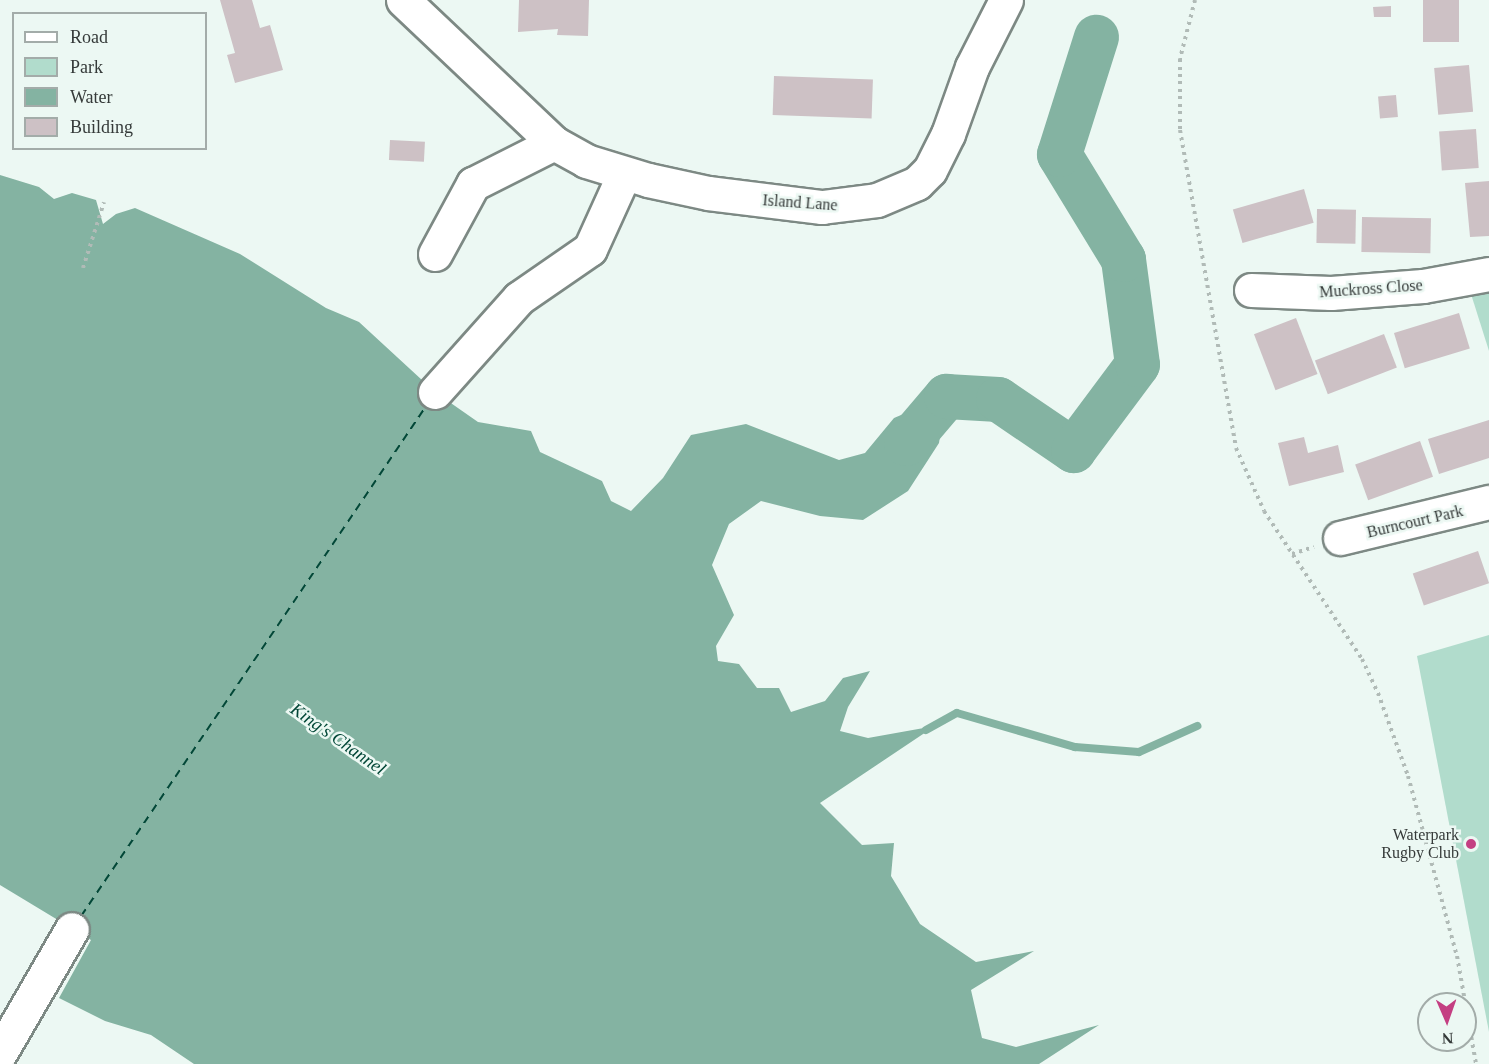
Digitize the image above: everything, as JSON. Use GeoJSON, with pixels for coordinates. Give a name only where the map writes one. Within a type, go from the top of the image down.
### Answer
{"type":"FeatureCollection","features":[{"type":"Feature","properties":{"kind":"street","name":"Island Lane"},"geometry":{"type":"LineString","coordinates":[[403,0],[554,143],[586,160],[624,174],[708,193],[813,207],[851,206],[900,192],[930,170],[940,154],[972,67],[1006,0]]}},
{"type":"Feature","properties":{"kind":"street"},"geometry":{"type":"LineString","coordinates":[[435,254],[473,184],[554,143]]}},
{"type":"Feature","properties":{"kind":"street"},"geometry":{"type":"LineString","coordinates":[[435,392],[519,298],[590,249],[624,174]]}},
{"type":"Feature","properties":{"kind":"street","name":"Muckross Close"},"geometry":{"type":"LineString","coordinates":[[1251,290],[1331,293],[1423,286],[1489,274]]}},
{"type":"Feature","properties":{"kind":"street","name":"Burncourt Park"},"geometry":{"type":"LineString","coordinates":[[1340,538],[1489,502]]}},
{"type":"Feature","properties":{"kind":"street"},"geometry":{"type":"LineString","coordinates":[[0,1053],[72,929]]}},
{"type":"Feature","properties":{"kind":"path"},"geometry":{"type":"LineString","coordinates":[[1195,0],[1180,59],[1180,130],[1236,448],[1264,511],[1362,659],[1378,693],[1408,776],[1457,956],[1476,1064]]}},
{"type":"Feature","properties":{"kind":"path"},"geometry":{"type":"LineString","coordinates":[[83,268],[104,202]]}},
{"type":"Feature","properties":{"kind":"green space"},"geometry":{"type":"Polygon","coordinates":[[[1489,290],[1489,351],[1471,294],[1489,290]]]}},
{"type":"Feature","properties":{"kind":"green space","name":"Waterpark Rugby Club"},"geometry":{"type":"Polygon","coordinates":[[[1489,635],[1489,1032],[1417,656],[1489,635]]]}},
{"type":"Feature","properties":{"kind":"water","name":"King's Channel"},"geometry":{"type":"Polygon","coordinates":[[[0,175],[39,187],[54,199],[72,193],[96,200],[103,224],[116,214],[135,208],[240,254],[326,308],[359,322],[435,392],[478,422],[531,431],[540,452],[602,481],[611,501],[631,511],[663,478],[691,435],[746,424],[839,460],[865,453],[894,418],[946,396],[939,443],[908,491],[863,520],[820,516],[761,501],[729,524],[712,565],[734,615],[716,646],[718,661],[739,664],[757,688],[779,688],[791,712],[825,701],[843,678],[870,671],[848,707],[840,731],[868,738],[935,726],[820,803],[862,845],[894,843],[891,876],[920,924],[976,962],[1034,951],[971,990],[982,1038],[1016,1047],[1099,1025],[1039,1064],[194,1064],[151,1035],[105,1021],[59,998],[91,940],[0,885],[0,175]]]}},
{"type":"Feature","properties":{"kind":"building"},"geometry":{"type":"Polygon","coordinates":[[[220,0],[252,0],[260,28],[270,25],[283,70],[235,83],[227,55],[235,53],[220,0]]]}},
{"type":"Feature","properties":{"kind":"building"},"geometry":{"type":"Polygon","coordinates":[[[519,0],[589,0],[588,36],[557,35],[558,29],[518,32],[519,0]]]}},
{"type":"Feature","properties":{"kind":"building"},"geometry":{"type":"Polygon","coordinates":[[[1423,0],[1459,0],[1459,42],[1423,42],[1423,0]]]}},
{"type":"Feature","properties":{"kind":"building"},"geometry":{"type":"Polygon","coordinates":[[[1391,6],[1391,17],[1374,17],[1373,7],[1391,6]]]}},
{"type":"Feature","properties":{"kind":"building"},"geometry":{"type":"Polygon","coordinates":[[[1469,65],[1473,112],[1438,115],[1434,68],[1469,65]]]}},
{"type":"Feature","properties":{"kind":"building"},"geometry":{"type":"Polygon","coordinates":[[[774,76],[873,79],[872,118],[773,115],[774,76]]]}},
{"type":"Feature","properties":{"kind":"building"},"geometry":{"type":"Polygon","coordinates":[[[1396,95],[1398,117],[1380,118],[1378,97],[1396,95]]]}},
{"type":"Feature","properties":{"kind":"building"},"geometry":{"type":"Polygon","coordinates":[[[1476,129],[1479,168],[1442,170],[1439,132],[1476,129]]]}},
{"type":"Feature","properties":{"kind":"building"},"geometry":{"type":"Polygon","coordinates":[[[390,140],[425,142],[424,162],[389,160],[390,140]]]}},
{"type":"Feature","properties":{"kind":"building"},"geometry":{"type":"Polygon","coordinates":[[[1489,181],[1489,236],[1470,237],[1465,183],[1489,181]]]}},
{"type":"Feature","properties":{"kind":"building"},"geometry":{"type":"Polygon","coordinates":[[[1304,189],[1314,223],[1243,243],[1233,209],[1304,189]]]}},
{"type":"Feature","properties":{"kind":"building"},"geometry":{"type":"Polygon","coordinates":[[[1317,209],[1356,210],[1355,244],[1316,243],[1317,209]]]}},
{"type":"Feature","properties":{"kind":"building"},"geometry":{"type":"Polygon","coordinates":[[[1362,217],[1431,218],[1430,253],[1361,252],[1362,217]]]}},
{"type":"Feature","properties":{"kind":"building"},"geometry":{"type":"Polygon","coordinates":[[[1459,313],[1470,348],[1405,368],[1394,333],[1459,313]]]}},
{"type":"Feature","properties":{"kind":"building"},"geometry":{"type":"Polygon","coordinates":[[[1296,318],[1318,374],[1275,390],[1254,334],[1296,318]]]}},
{"type":"Feature","properties":{"kind":"building"},"geometry":{"type":"Polygon","coordinates":[[[1384,334],[1397,368],[1328,394],[1315,361],[1384,334]]]}},
{"type":"Feature","properties":{"kind":"building"},"geometry":{"type":"Polygon","coordinates":[[[1489,420],[1489,458],[1439,474],[1428,439],[1489,420]]]}},
{"type":"Feature","properties":{"kind":"building"},"geometry":{"type":"Polygon","coordinates":[[[1304,437],[1308,453],[1338,445],[1344,472],[1289,486],[1278,443],[1304,437]]]}},
{"type":"Feature","properties":{"kind":"building"},"geometry":{"type":"Polygon","coordinates":[[[1420,441],[1433,477],[1368,500],[1355,465],[1420,441]]]}},
{"type":"Feature","properties":{"kind":"building"},"geometry":{"type":"Polygon","coordinates":[[[1478,551],[1489,583],[1424,606],[1413,573],[1478,551]]]}},
{"type":"Feature","properties":{"kind":"waterway"},"geometry":{"type":"LineString","coordinates":[[906,443],[946,396],[998,399],[1073,450],[1137,364],[1123,259],[1059,154],[1096,37]]}},
{"type":"Feature","properties":{"kind":"waterway"},"geometry":{"type":"LineString","coordinates":[[926,730],[957,713],[1075,747],[1139,752],[1197,726]]}},
{"type":"Feature","properties":{"kind":"ferry route"},"geometry":{"type":"LineString","coordinates":[[81,916],[426,406]]}},
{"type":"Feature","properties":{"kind":"place","name":"Waterpark Rugby Club"},"geometry":{"type":"Point","coordinates":[1471,844]}}]}
